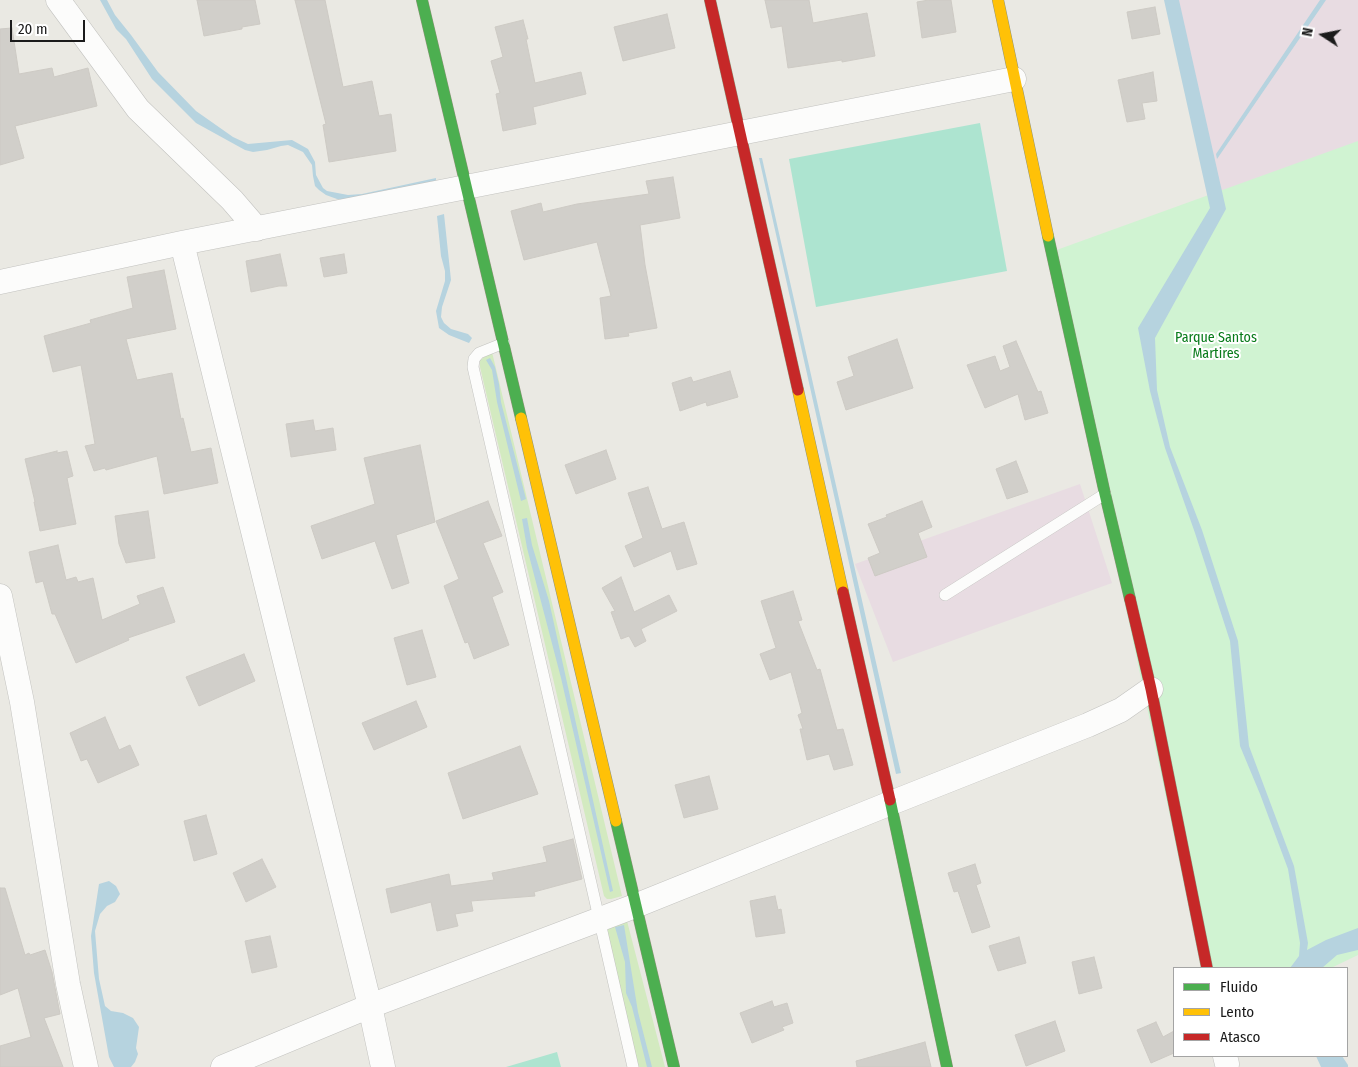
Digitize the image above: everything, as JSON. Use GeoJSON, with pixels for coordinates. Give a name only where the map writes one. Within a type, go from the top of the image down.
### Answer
{"type":"FeatureCollection","features":[{"type":"Feature","properties":{"kind":"street"},"geometry":{"type":"LineString","coordinates":[[58,0],[138,109],[232,200],[257,228]]}},
{"type":"Feature","properties":{"kind":"street"},"geometry":{"type":"LineString","coordinates":[[422,0],[674,1067]]}},
{"type":"Feature","properties":{"kind":"street"},"geometry":{"type":"LineString","coordinates":[[710,0],[891,803],[947,1067]]}},
{"type":"Feature","properties":{"kind":"street"},"geometry":{"type":"LineString","coordinates":[[998,0],[1105,494],[1151,689],[1207,967]]}},
{"type":"Feature","properties":{"kind":"street"},"geometry":{"type":"LineString","coordinates":[[0,282],[182,243],[1014,79]]}},
{"type":"Feature","properties":{"kind":"street"},"geometry":{"type":"LineString","coordinates":[[182,243],[370,1006],[383,1067]]}},
{"type":"Feature","properties":{"kind":"street"},"geometry":{"type":"LineString","coordinates":[[0,596],[22,702],[68,984],[86,1067]]}},
{"type":"Feature","properties":{"kind":"street"},"geometry":{"type":"LineString","coordinates":[[223,1067],[370,1006],[635,906],[1088,725],[1121,710],[1151,689]]}},
{"type":"Feature","properties":{"kind":"lane"},"geometry":{"type":"LineString","coordinates":[[504,343],[479,353],[474,359],[473,366],[634,1067]]}},
{"type":"Feature","properties":{"kind":"lane"},"geometry":{"type":"LineString","coordinates":[[945,595],[1105,494]]}},
{"type":"Feature","properties":{"kind":"shaded area"},"geometry":{"type":"Polygon","coordinates":[[[1167,0],[1358,0],[1358,162],[1214,217],[1167,0]]]}},
{"type":"Feature","properties":{"kind":"shaded area"},"geometry":{"type":"Polygon","coordinates":[[[1080,484],[1112,583],[893,662],[855,564],[1080,484]]]}},
{"type":"Feature","properties":{"kind":"green space"},"geometry":{"type":"Polygon","coordinates":[[[980,123],[1007,271],[816,307],[789,159],[980,123]]]}},
{"type":"Feature","properties":{"kind":"green space","name":"Parque Santos Martires"},"geometry":{"type":"Polygon","coordinates":[[[1358,141],[1358,955],[1333,967],[1202,967],[1051,252],[1358,141]]]}},
{"type":"Feature","properties":{"kind":"green space"},"geometry":{"type":"Polygon","coordinates":[[[492,352],[622,896],[611,899],[607,899],[604,896],[480,367],[480,360],[492,352]]]}},
{"type":"Feature","properties":{"kind":"green space"},"geometry":{"type":"Polygon","coordinates":[[[627,921],[665,1067],[635,1067],[605,928],[627,921]]]}},
{"type":"Feature","properties":{"kind":"green space"},"geometry":{"type":"Polygon","coordinates":[[[557,1052],[561,1067],[506,1067],[557,1052]]]}},
{"type":"Feature","properties":{"kind":"water"},"geometry":{"type":"Polygon","coordinates":[[[100,0],[107,0],[115,15],[158,72],[196,111],[233,137],[248,144],[292,140],[308,149],[315,162],[316,175],[323,188],[327,191],[348,195],[362,194],[436,178],[436,183],[348,201],[326,195],[315,186],[312,165],[303,152],[288,145],[253,152],[245,150],[196,123],[152,79],[126,39],[116,29],[100,0]]]}},
{"type":"Feature","properties":{"kind":"water"},"geometry":{"type":"Polygon","coordinates":[[[1164,0],[1179,0],[1226,209],[1155,338],[1157,390],[1170,447],[1202,530],[1238,641],[1249,746],[1294,866],[1308,943],[1307,950],[1326,940],[1358,928],[1358,950],[1337,955],[1323,967],[1291,967],[1299,956],[1300,943],[1288,869],[1240,746],[1230,641],[1165,448],[1150,391],[1138,328],[1210,208],[1164,0]]]}},
{"type":"Feature","properties":{"kind":"water"},"geometry":{"type":"Polygon","coordinates":[[[1320,0],[1326,0],[1217,159],[1216,154],[1320,0]]]}},
{"type":"Feature","properties":{"kind":"water"},"geometry":{"type":"Polygon","coordinates":[[[759,158],[762,158],[901,773],[896,774],[759,158]]]}},
{"type":"Feature","properties":{"kind":"water"},"geometry":{"type":"Polygon","coordinates":[[[444,214],[451,280],[442,307],[441,317],[444,323],[451,329],[468,334],[472,338],[469,343],[449,335],[439,328],[436,311],[445,281],[445,271],[441,256],[437,216],[444,214]]]}},
{"type":"Feature","properties":{"kind":"water"},"geometry":{"type":"Polygon","coordinates":[[[490,358],[495,367],[501,402],[526,499],[521,501],[497,402],[492,370],[486,360],[490,358]]]}},
{"type":"Feature","properties":{"kind":"water"},"geometry":{"type":"Polygon","coordinates":[[[527,518],[532,545],[549,601],[613,891],[610,892],[561,678],[527,548],[522,519],[527,518]]]}},
{"type":"Feature","properties":{"kind":"water"},"geometry":{"type":"Polygon","coordinates":[[[109,881],[116,886],[120,894],[115,902],[107,906],[100,914],[95,931],[99,979],[105,1006],[111,1011],[123,1013],[133,1018],[139,1027],[136,1048],[138,1054],[131,1067],[114,1067],[109,1057],[94,973],[91,936],[99,884],[109,881]]]}},
{"type":"Feature","properties":{"kind":"water"},"geometry":{"type":"Polygon","coordinates":[[[624,925],[638,1012],[652,1067],[647,1067],[632,1007],[626,993],[625,962],[615,927],[624,925]]]}},
{"type":"Feature","properties":{"kind":"water"},"geometry":{"type":"Polygon","coordinates":[[[1316,1057],[1343,1057],[1348,1065],[1348,1067],[1321,1067],[1316,1057]]]}},
{"type":"Feature","properties":{"kind":"building"},"geometry":{"type":"Polygon","coordinates":[[[197,0],[255,0],[260,24],[204,36],[197,0]]]}},
{"type":"Feature","properties":{"kind":"building"},"geometry":{"type":"Polygon","coordinates":[[[295,0],[325,0],[343,87],[372,81],[379,116],[391,114],[396,151],[329,162],[323,125],[326,124],[295,0]]]}},
{"type":"Feature","properties":{"kind":"building"},"geometry":{"type":"Polygon","coordinates":[[[765,0],[809,0],[813,23],[867,13],[875,56],[788,68],[782,26],[771,28],[765,0]]]}},
{"type":"Feature","properties":{"kind":"building"},"geometry":{"type":"Polygon","coordinates":[[[951,0],[956,32],[922,38],[917,2],[951,0]]]}},
{"type":"Feature","properties":{"kind":"building"},"geometry":{"type":"Polygon","coordinates":[[[1155,7],[1160,34],[1132,39],[1127,12],[1155,7]]]}},
{"type":"Feature","properties":{"kind":"building"},"geometry":{"type":"Polygon","coordinates":[[[667,14],[675,48],[623,61],[614,27],[667,14]]]}},
{"type":"Feature","properties":{"kind":"building"},"geometry":{"type":"Polygon","coordinates":[[[523,20],[535,83],[581,72],[586,94],[533,107],[536,124],[503,131],[496,94],[500,93],[491,61],[503,57],[495,27],[523,20]]]}},
{"type":"Feature","properties":{"kind":"building"},"geometry":{"type":"Polygon","coordinates":[[[12,28],[19,74],[52,68],[54,77],[88,68],[97,106],[15,126],[24,158],[0,165],[0,29],[12,28]]]}},
{"type":"Feature","properties":{"kind":"building"},"geometry":{"type":"Polygon","coordinates":[[[1153,72],[1157,101],[1142,103],[1145,119],[1127,122],[1118,80],[1153,72]]]}},
{"type":"Feature","properties":{"kind":"building"},"geometry":{"type":"Polygon","coordinates":[[[673,177],[680,218],[640,225],[645,265],[657,328],[628,333],[629,336],[605,339],[600,298],[611,296],[597,242],[524,260],[511,211],[541,203],[543,212],[577,204],[649,194],[646,181],[673,177]]]}},
{"type":"Feature","properties":{"kind":"building"},"geometry":{"type":"Polygon","coordinates":[[[280,254],[287,286],[251,292],[246,261],[280,254]]]}},
{"type":"Feature","properties":{"kind":"building"},"geometry":{"type":"Polygon","coordinates":[[[344,254],[347,273],[324,277],[320,258],[344,254]]]}},
{"type":"Feature","properties":{"kind":"building"},"geometry":{"type":"Polygon","coordinates":[[[164,270],[176,329],[126,339],[137,380],[172,373],[181,419],[183,418],[191,452],[211,448],[218,483],[164,494],[157,456],[106,470],[105,468],[94,471],[85,446],[95,444],[81,365],[53,372],[44,336],[91,323],[90,320],[133,308],[127,277],[164,270]]]}},
{"type":"Feature","properties":{"kind":"building"},"geometry":{"type":"Polygon","coordinates":[[[897,339],[913,388],[846,410],[837,382],[854,376],[848,357],[897,339]]]}},
{"type":"Feature","properties":{"kind":"building"},"geometry":{"type":"Polygon","coordinates":[[[1016,341],[1038,392],[1041,391],[1048,413],[1025,420],[1018,394],[985,408],[967,365],[995,356],[1000,371],[1010,367],[1003,346],[1016,341]]]}},
{"type":"Feature","properties":{"kind":"building"},"geometry":{"type":"Polygon","coordinates":[[[730,371],[738,397],[707,406],[706,402],[680,411],[672,383],[691,377],[693,382],[730,371]]]}},
{"type":"Feature","properties":{"kind":"building"},"geometry":{"type":"Polygon","coordinates":[[[313,420],[315,431],[333,428],[336,450],[291,457],[286,424],[313,420]]]}},
{"type":"Feature","properties":{"kind":"building"},"geometry":{"type":"Polygon","coordinates":[[[420,445],[435,522],[396,535],[409,583],[392,589],[375,541],[322,559],[311,526],[375,504],[364,458],[420,445]]]}},
{"type":"Feature","properties":{"kind":"building"},"geometry":{"type":"Polygon","coordinates":[[[606,450],[616,479],[576,494],[565,465],[606,450]]]}},
{"type":"Feature","properties":{"kind":"building"},"geometry":{"type":"Polygon","coordinates":[[[57,451],[57,453],[67,451],[73,476],[67,478],[76,524],[40,531],[25,459],[57,451]]]}},
{"type":"Feature","properties":{"kind":"building"},"geometry":{"type":"Polygon","coordinates":[[[1016,461],[1028,492],[1007,499],[996,469],[1016,461]]]}},
{"type":"Feature","properties":{"kind":"building"},"geometry":{"type":"Polygon","coordinates":[[[648,487],[662,529],[684,522],[697,564],[677,570],[671,551],[634,567],[625,546],[643,538],[628,493],[648,487]]]}},
{"type":"Feature","properties":{"kind":"building"},"geometry":{"type":"Polygon","coordinates":[[[488,501],[502,536],[483,543],[503,592],[492,597],[509,645],[474,659],[468,642],[465,643],[444,586],[459,579],[436,521],[488,501]]]}},
{"type":"Feature","properties":{"kind":"building"},"geometry":{"type":"Polygon","coordinates":[[[922,501],[932,527],[918,533],[927,557],[875,576],[868,558],[880,553],[868,524],[922,501]]]}},
{"type":"Feature","properties":{"kind":"building"},"geometry":{"type":"Polygon","coordinates":[[[148,511],[155,558],[126,563],[119,544],[115,516],[148,511]]]}},
{"type":"Feature","properties":{"kind":"building"},"geometry":{"type":"Polygon","coordinates":[[[58,545],[66,580],[76,577],[78,582],[93,578],[102,620],[140,604],[137,596],[163,587],[175,622],[128,638],[129,640],[76,663],[55,614],[52,614],[43,581],[36,583],[29,552],[58,545]]]}},
{"type":"Feature","properties":{"kind":"building"},"geometry":{"type":"Polygon","coordinates":[[[621,577],[634,612],[669,595],[677,611],[641,629],[646,641],[635,647],[629,636],[621,639],[611,612],[615,611],[602,588],[621,577]]]}},
{"type":"Feature","properties":{"kind":"building"},"geometry":{"type":"Polygon","coordinates":[[[793,591],[802,620],[798,621],[817,670],[820,669],[837,730],[843,729],[853,765],[834,770],[829,754],[807,760],[800,729],[803,729],[798,715],[802,713],[791,672],[770,680],[760,654],[776,648],[761,601],[793,591]]]}},
{"type":"Feature","properties":{"kind":"building"},"geometry":{"type":"Polygon","coordinates":[[[422,630],[436,677],[407,685],[394,638],[422,630]]]}},
{"type":"Feature","properties":{"kind":"building"},"geometry":{"type":"Polygon","coordinates":[[[244,654],[255,681],[199,706],[186,677],[244,654]]]}},
{"type":"Feature","properties":{"kind":"building"},"geometry":{"type":"Polygon","coordinates":[[[416,701],[427,727],[374,750],[362,723],[416,701]]]}},
{"type":"Feature","properties":{"kind":"building"},"geometry":{"type":"Polygon","coordinates":[[[105,717],[119,750],[130,745],[139,765],[98,783],[87,759],[81,761],[70,733],[105,717]]]}},
{"type":"Feature","properties":{"kind":"building"},"geometry":{"type":"Polygon","coordinates":[[[520,746],[538,794],[463,819],[448,773],[520,746]]]}},
{"type":"Feature","properties":{"kind":"building"},"geometry":{"type":"Polygon","coordinates":[[[709,776],[718,809],[684,818],[675,785],[709,776]]]}},
{"type":"Feature","properties":{"kind":"building"},"geometry":{"type":"Polygon","coordinates":[[[206,815],[217,854],[194,861],[184,821],[206,815]]]}},
{"type":"Feature","properties":{"kind":"building"},"geometry":{"type":"Polygon","coordinates":[[[573,839],[582,879],[534,892],[535,896],[471,901],[473,911],[455,914],[458,926],[437,931],[431,902],[391,913],[386,889],[449,874],[451,886],[494,880],[492,873],[547,862],[543,847],[573,839]]]}},
{"type":"Feature","properties":{"kind":"building"},"geometry":{"type":"Polygon","coordinates":[[[262,859],[276,887],[246,902],[233,873],[262,859]]]}},
{"type":"Feature","properties":{"kind":"building"},"geometry":{"type":"Polygon","coordinates":[[[975,864],[981,883],[976,885],[990,927],[972,933],[958,891],[954,892],[948,873],[975,864]]]}},
{"type":"Feature","properties":{"kind":"building"},"geometry":{"type":"Polygon","coordinates":[[[0,888],[5,888],[25,955],[45,950],[52,972],[60,1014],[44,1018],[63,1067],[0,1067],[0,1046],[31,1037],[18,988],[0,995],[0,888]]]}},
{"type":"Feature","properties":{"kind":"building"},"geometry":{"type":"Polygon","coordinates":[[[775,896],[778,910],[781,909],[785,933],[756,937],[750,901],[775,896]]]}},
{"type":"Feature","properties":{"kind":"building"},"geometry":{"type":"Polygon","coordinates":[[[270,936],[277,967],[252,973],[245,941],[270,936]]]}},
{"type":"Feature","properties":{"kind":"building"},"geometry":{"type":"Polygon","coordinates":[[[1019,937],[1026,963],[998,971],[989,946],[1019,937]]]}},
{"type":"Feature","properties":{"kind":"building"},"geometry":{"type":"Polygon","coordinates":[[[1094,957],[1102,988],[1079,994],[1072,962],[1094,957]]]}},
{"type":"Feature","properties":{"kind":"building"},"geometry":{"type":"Polygon","coordinates":[[[772,1001],[774,1007],[787,1003],[793,1023],[782,1027],[784,1030],[752,1043],[740,1013],[772,1001]]]}},
{"type":"Feature","properties":{"kind":"building"},"geometry":{"type":"Polygon","coordinates":[[[1055,1021],[1065,1051],[1026,1066],[1015,1035],[1055,1021]]]}},
{"type":"Feature","properties":{"kind":"building"},"geometry":{"type":"Polygon","coordinates":[[[1156,1022],[1163,1037],[1173,1032],[1173,1053],[1151,1063],[1137,1030],[1156,1022]]]}},
{"type":"Feature","properties":{"kind":"building"},"geometry":{"type":"Polygon","coordinates":[[[925,1042],[931,1067],[857,1067],[856,1061],[925,1042]]]}},
{"type":"Feature","properties":{"kind":"traffic: fast"},"geometry":{"type":"LineString","coordinates":[[422,0],[521,418]]}},
{"type":"Feature","properties":{"kind":"traffic: fast"},"geometry":{"type":"LineString","coordinates":[[1048,236],[1130,599]]}},
{"type":"Feature","properties":{"kind":"traffic: fast"},"geometry":{"type":"LineString","coordinates":[[890,800],[947,1067]]}},
{"type":"Feature","properties":{"kind":"traffic: fast"},"geometry":{"type":"LineString","coordinates":[[616,821],[674,1067]]}},
{"type":"Feature","properties":{"kind":"traffic: slow"},"geometry":{"type":"LineString","coordinates":[[998,0],[1048,236]]}},
{"type":"Feature","properties":{"kind":"traffic: slow"},"geometry":{"type":"LineString","coordinates":[[798,390],[843,592]]}},
{"type":"Feature","properties":{"kind":"traffic: slow"},"geometry":{"type":"LineString","coordinates":[[521,418],[616,821]]}},
{"type":"Feature","properties":{"kind":"traffic: jam"},"geometry":{"type":"LineString","coordinates":[[710,0],[798,390]]}},
{"type":"Feature","properties":{"kind":"traffic: jam"},"geometry":{"type":"LineString","coordinates":[[843,592],[890,800]]}},
{"type":"Feature","properties":{"kind":"traffic: jam"},"geometry":{"type":"LineString","coordinates":[[1130,599],[1151,689],[1207,967]]}}]}
